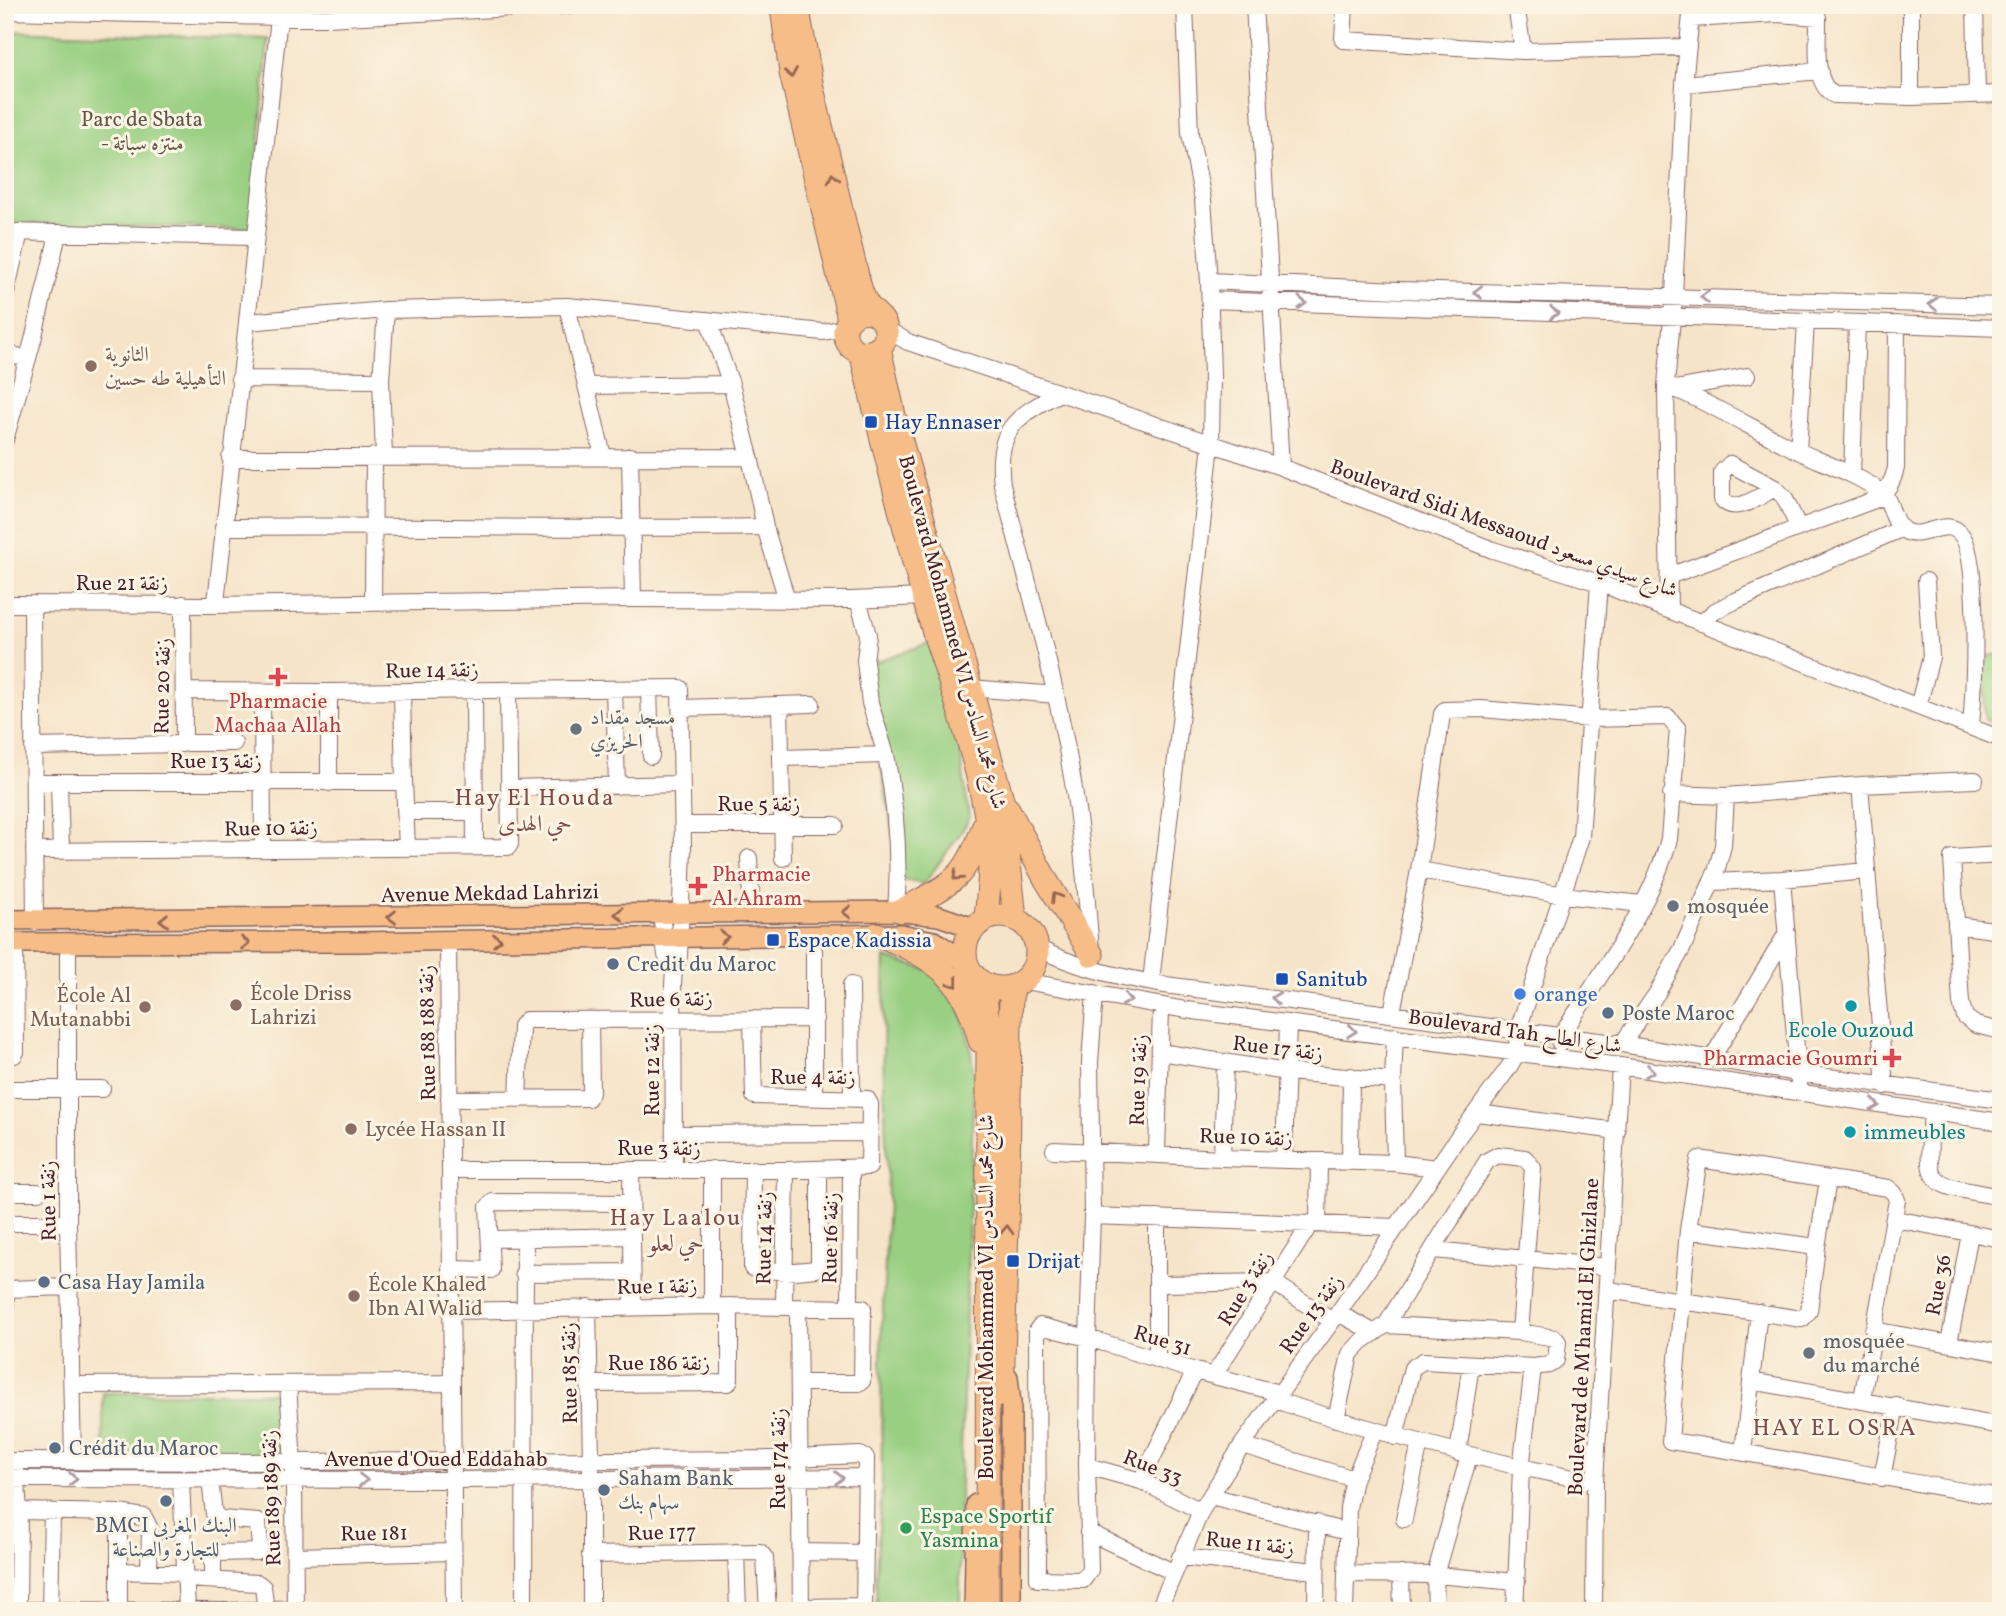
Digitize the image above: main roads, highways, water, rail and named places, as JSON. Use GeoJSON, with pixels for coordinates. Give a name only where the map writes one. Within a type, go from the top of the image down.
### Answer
{"type":"FeatureCollection","features":[{"type":"Feature","properties":{"kind":"highway","name":"Boulevard Mohammed VI شارع محمد السادس"},"geometry":{"type":"LineString","coordinates":[[782,5],[791,73],[861,334],[877,420],[924,597],[976,770],[990,852],[980,923]]}},
{"type":"Feature","properties":{"kind":"highway","name":"Boulevard Mohammed VI شارع محمد السادس"},"geometry":{"type":"LineString","coordinates":[[797,5],[812,88],[863,296],[861,334],[891,405],[1002,799],[1015,918]]}},
{"type":"Feature","properties":{"kind":"highway"},"geometry":{"type":"LineString","coordinates":[[1002,799],[1092,962]]}},
{"type":"Feature","properties":{"kind":"highway"},"geometry":{"type":"LineString","coordinates":[[898,911],[936,893],[958,877],[972,858],[986,818]]}},
{"type":"Feature","properties":{"kind":"highway"},"geometry":{"type":"LineString","coordinates":[[995,916],[1015,918],[1030,930],[1038,948],[1034,968],[1019,983],[996,988],[984,984],[976,979],[967,964],[965,946],[980,923],[995,916]]}},
{"type":"Feature","properties":{"kind":"highway"},"geometry":{"type":"LineString","coordinates":[[877,934],[928,958],[954,982],[972,1013],[986,1068]]}},
{"type":"Feature","properties":{"kind":"highway","name":"Boulevard Mohammed VI شارع محمد السادس"},"geometry":{"type":"LineString","coordinates":[[999,1611],[1010,1021],[1011,998],[1019,983]]}},
{"type":"Feature","properties":{"kind":"highway","name":"Boulevard Mohammed VI شارع محمد السادس"},"geometry":{"type":"LineString","coordinates":[[984,984],[988,1026],[987,1611]]}},
{"type":"Feature","properties":{"kind":"main road","name":"Avenue Mekdad Lahrizi"},"geometry":{"type":"LineString","coordinates":[[5,920],[35,922],[898,911],[980,923]]}},
{"type":"Feature","properties":{"kind":"main road"},"geometry":{"type":"LineString","coordinates":[[10,943],[448,941],[877,934],[925,937],[967,964]]}},
{"type":"Feature","properties":{"kind":"main road"},"geometry":{"type":"LineString","coordinates":[[1003,1323],[1011,1403],[1011,1611]]}},
{"type":"Feature","properties":{"kind":"main road"},"geometry":{"type":"LineString","coordinates":[[974,1611],[977,1483],[986,1448]]}},
{"type":"Feature","properties":{"kind":"place","name":"الثانوية التأهيلية طه حسين"},"geometry":{"type":"Point","coordinates":[91,366]}},
{"type":"Feature","properties":{"kind":"place","name":"Hay Ennaser"},"geometry":{"type":"Point","coordinates":[871,422]}},
{"type":"Feature","properties":{"kind":"place","name":"Pharmacie Machaa Allah"},"geometry":{"type":"Point","coordinates":[278,677]}},
{"type":"Feature","properties":{"kind":"place","name":"مسجد مقداد الحريزي"},"geometry":{"type":"Point","coordinates":[576,729]}},
{"type":"Feature","properties":{"kind":"place","name":"Pharmacie Al Ahram"},"geometry":{"type":"Point","coordinates":[698,886]}},
{"type":"Feature","properties":{"kind":"place","name":"mosquée"},"geometry":{"type":"Point","coordinates":[1673,906]}},
{"type":"Feature","properties":{"kind":"place","name":"Espace Kadissia"},"geometry":{"type":"Point","coordinates":[773,940]}},
{"type":"Feature","properties":{"kind":"place","name":"Credit du Maroc"},"geometry":{"type":"Point","coordinates":[613,964]}},
{"type":"Feature","properties":{"kind":"place","name":"Sanitub"},"geometry":{"type":"Point","coordinates":[1282,979]}},
{"type":"Feature","properties":{"kind":"place","name":"orange"},"geometry":{"type":"Point","coordinates":[1520,994]}},
{"type":"Feature","properties":{"kind":"place","name":"École Driss Lahrizi"},"geometry":{"type":"Point","coordinates":[236,1005]}},
{"type":"Feature","properties":{"kind":"place","name":"Ecole Ouzoud"},"geometry":{"type":"Point","coordinates":[1851,1006]}},
{"type":"Feature","properties":{"kind":"place","name":"École Al Mutanabbi"},"geometry":{"type":"Point","coordinates":[145,1007]}},
{"type":"Feature","properties":{"kind":"place","name":"Poste Maroc"},"geometry":{"type":"Point","coordinates":[1608,1013]}},
{"type":"Feature","properties":{"kind":"place","name":"Pharmacie Goumri"},"geometry":{"type":"Point","coordinates":[1892,1058]}},
{"type":"Feature","properties":{"kind":"place","name":"Lycée Hassan II"},"geometry":{"type":"Point","coordinates":[351,1129]}},
{"type":"Feature","properties":{"kind":"place","name":"immeubles"},"geometry":{"type":"Point","coordinates":[1850,1132]}},
{"type":"Feature","properties":{"kind":"place","name":"Drijat"},"geometry":{"type":"Point","coordinates":[1013,1261]}},
{"type":"Feature","properties":{"kind":"place","name":"Casa Hay Jamila"},"geometry":{"type":"Point","coordinates":[44,1282]}},
{"type":"Feature","properties":{"kind":"place","name":"École Khaled Ibn Al Walid"},"geometry":{"type":"Point","coordinates":[354,1296]}},
{"type":"Feature","properties":{"kind":"place","name":"mosquée du marché"},"geometry":{"type":"Point","coordinates":[1809,1353]}},
{"type":"Feature","properties":{"kind":"place","name":"Crédit du Maroc"},"geometry":{"type":"Point","coordinates":[55,1448]}},
{"type":"Feature","properties":{"kind":"place","name":"Saham Bank سهام بنك"},"geometry":{"type":"Point","coordinates":[604,1490]}},
{"type":"Feature","properties":{"kind":"place","name":"BMCI البنك المغربي للتجارة والصناعة"},"geometry":{"type":"Point","coordinates":[166,1501]}},
{"type":"Feature","properties":{"kind":"place","name":"Espace Sportif Yasmina"},"geometry":{"type":"Point","coordinates":[906,1528]}},
{"type":"Feature","properties":{"kind":"district","name":"Hay El Houda حي الهدى"},"geometry":{"type":"Point","coordinates":[535,810]}},
{"type":"Feature","properties":{"kind":"district","name":"Hay Laalou حي لعلو"},"geometry":{"type":"Point","coordinates":[676,1230]}},
{"type":"Feature","properties":{"kind":"district","name":"HAY EL OSRA"},"geometry":{"type":"Point","coordinates":[1835,1427]}},
{"type":"Feature","properties":{"kind":"park label","name":"Parc de Sbata - منتزه سباتة"},"geometry":{"type":"Point","coordinates":[142,131]}}]}
